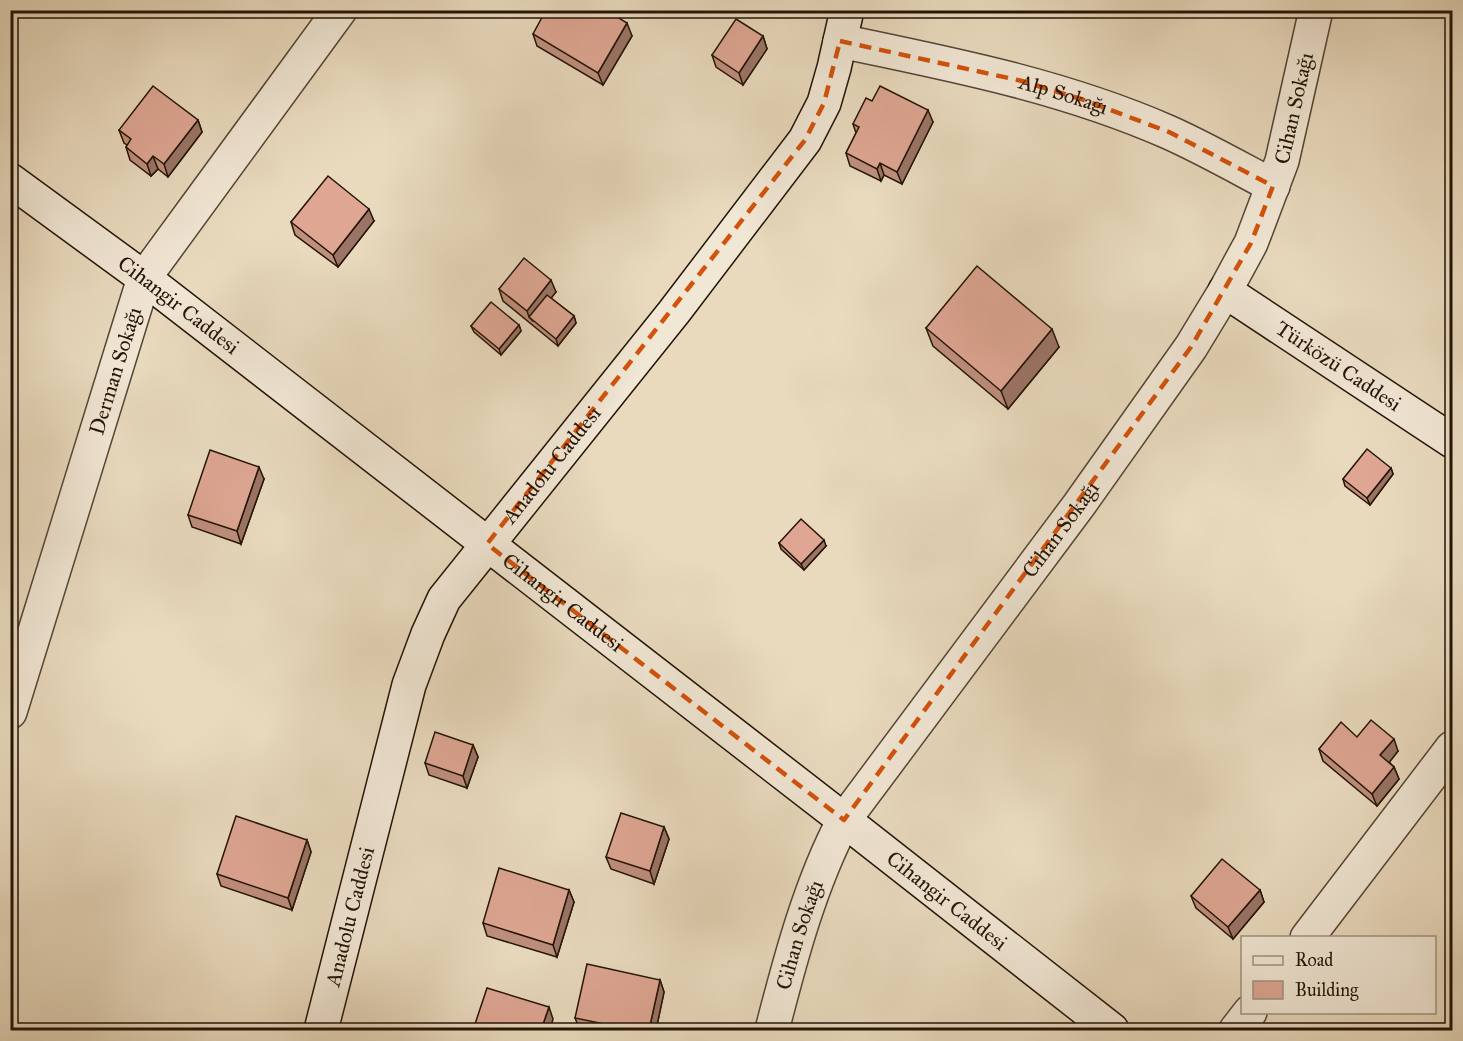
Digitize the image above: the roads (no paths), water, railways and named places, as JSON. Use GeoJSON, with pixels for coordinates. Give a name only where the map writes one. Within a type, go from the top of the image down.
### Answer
{"type":"FeatureCollection","features":[{"type":"Feature","properties":{"kind":"street","name":"Derman Sokağı"},"geometry":{"type":"LineString","coordinates":[[10,712],[17,666],[144,278],[340,10]]}},
{"type":"Feature","properties":{"kind":"street","name":"Cihan Sokağı"},"geometry":{"type":"LineString","coordinates":[[772,1030],[825,855],[844,820],[1079,505],[1191,346],[1251,243],[1282,161],[1316,10]]}},
{"type":"Feature","properties":{"kind":"street","name":"Alp Sokağı"},"geometry":{"type":"LineString","coordinates":[[843,26],[1081,99],[1169,132],[1274,186]]}},
{"type":"Feature","properties":{"kind":"street","name":"Anadolu Caddesi"},"geometry":{"type":"LineString","coordinates":[[321,1030],[409,685],[428,634],[444,600],[674,312],[805,140],[824,103],[843,26]]}},
{"type":"Feature","properties":{"kind":"street","name":"Cihangir Caddesi"},"geometry":{"type":"LineString","coordinates":[[10,180],[144,278],[1112,1030]]}},
{"type":"Feature","properties":{"kind":"street","name":"Türközü Caddesi"},"geometry":{"type":"LineString","coordinates":[[1225,291],[1452,441]]}},
{"type":"Feature","properties":{"kind":"street"},"geometry":{"type":"LineString","coordinates":[[1309,936],[1452,748]]}},
{"type":"Feature","properties":{"kind":"street"},"geometry":{"type":"LineString","coordinates":[[1236,1030],[1248,1014]]}}]}
